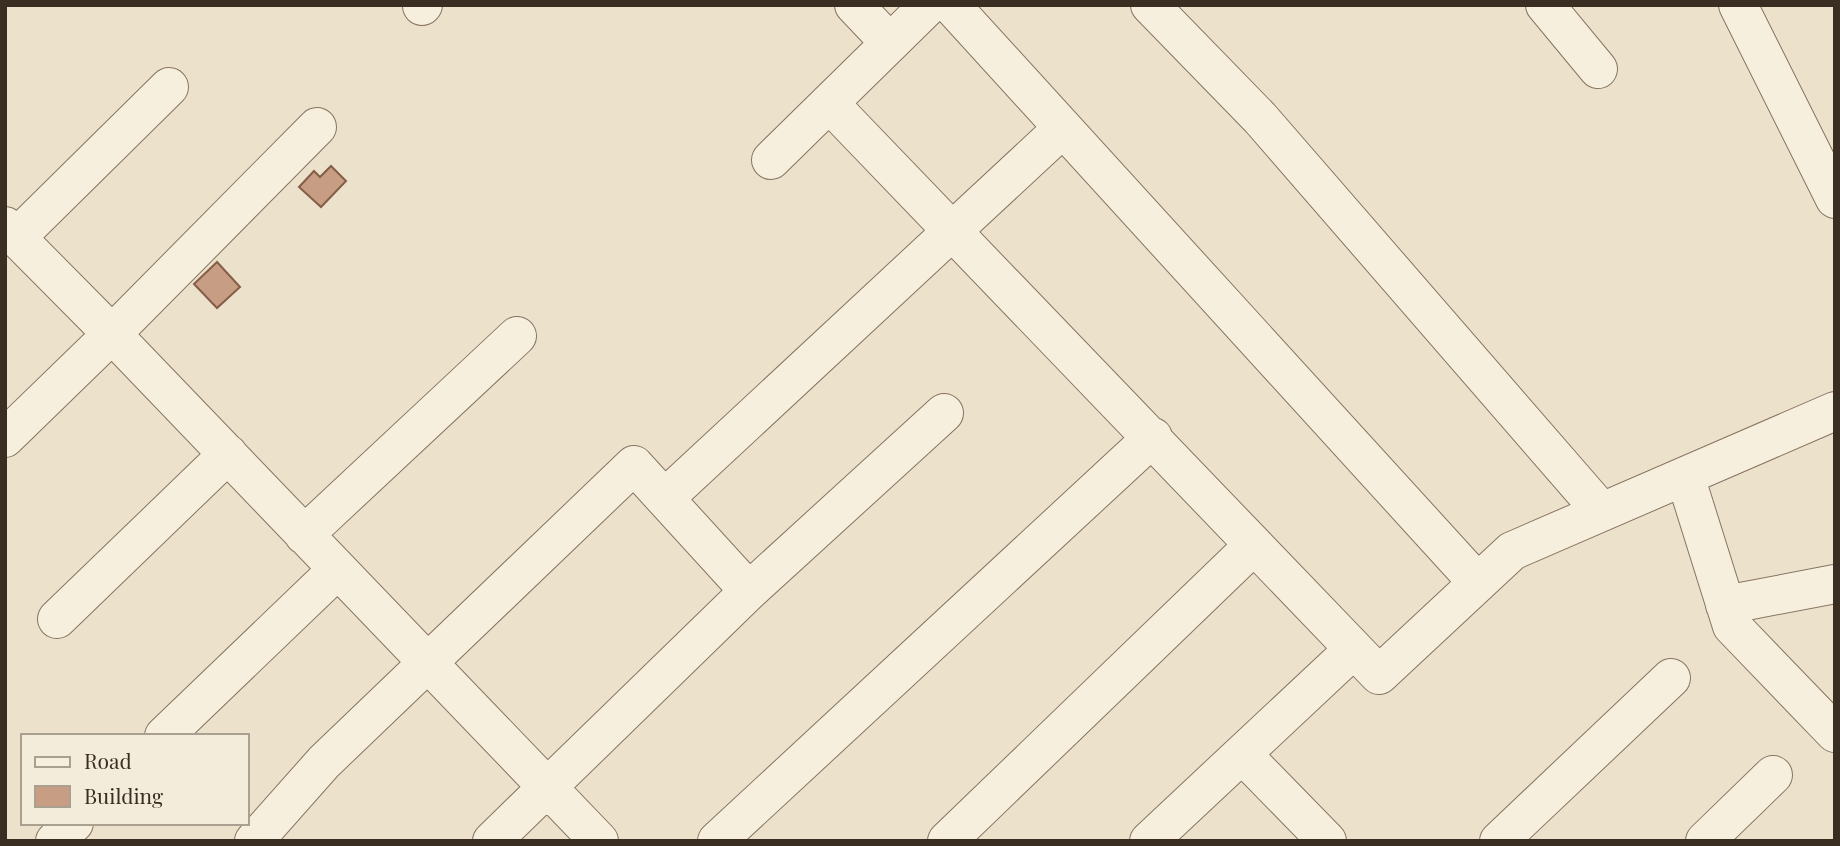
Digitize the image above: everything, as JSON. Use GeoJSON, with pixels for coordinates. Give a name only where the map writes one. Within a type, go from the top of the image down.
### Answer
{"type":"FeatureCollection","features":[{"type":"Feature","properties":{"kind":"street"},"geometry":{"type":"LineString","coordinates":[[854,5],[890,43]]}},
{"type":"Feature","properties":{"kind":"street"},"geometry":{"type":"LineString","coordinates":[[771,160],[929,5]]}},
{"type":"Feature","properties":{"kind":"street"},"geometry":{"type":"LineString","coordinates":[[951,5],[1478,583]]}},
{"type":"Feature","properties":{"kind":"street"},"geometry":{"type":"LineString","coordinates":[[1150,5],[1260,118],[1602,512]]}},
{"type":"Feature","properties":{"kind":"street"},"geometry":{"type":"LineString","coordinates":[[1545,5],[1598,69]]}},
{"type":"Feature","properties":{"kind":"street"},"geometry":{"type":"LineString","coordinates":[[1738,5],[1835,198]]}},
{"type":"Feature","properties":{"kind":"street"},"geometry":{"type":"LineString","coordinates":[[169,87],[11,232],[599,841]]}},
{"type":"Feature","properties":{"kind":"street"},"geometry":{"type":"LineString","coordinates":[[829,103],[1379,675],[1513,551],[1835,411]]}},
{"type":"Feature","properties":{"kind":"street"},"geometry":{"type":"LineString","coordinates":[[5,438],[317,127]]}},
{"type":"Feature","properties":{"kind":"street"},"geometry":{"type":"LineString","coordinates":[[665,498],[1063,128]]}},
{"type":"Feature","properties":{"kind":"street"},"geometry":{"type":"LineString","coordinates":[[304,536],[517,337]]}},
{"type":"Feature","properties":{"kind":"street"},"geometry":{"type":"LineString","coordinates":[[492,841],[749,592],[944,413]]}},
{"type":"Feature","properties":{"kind":"street"},"geometry":{"type":"LineString","coordinates":[[716,841],[1153,438]]}},
{"type":"Feature","properties":{"kind":"street"},"geometry":{"type":"LineString","coordinates":[[57,619],[228,454]]}},
{"type":"Feature","properties":{"kind":"street"},"geometry":{"type":"LineString","coordinates":[[254,841],[324,762],[634,465],[749,592]]}},
{"type":"Feature","properties":{"kind":"street"},"geometry":{"type":"LineString","coordinates":[[1685,476],[1732,626],[1835,733]]}},
{"type":"Feature","properties":{"kind":"street"},"geometry":{"type":"LineString","coordinates":[[947,841],[1254,545]]}},
{"type":"Feature","properties":{"kind":"street"},"geometry":{"type":"LineString","coordinates":[[166,734],[337,570]]}},
{"type":"Feature","properties":{"kind":"street"},"geometry":{"type":"LineString","coordinates":[[1725,605],[1835,584]]}},
{"type":"Feature","properties":{"kind":"street"},"geometry":{"type":"LineString","coordinates":[[1149,841],[1354,649]]}},
{"type":"Feature","properties":{"kind":"street"},"geometry":{"type":"LineString","coordinates":[[1499,841],[1671,678]]}},
{"type":"Feature","properties":{"kind":"street"},"geometry":{"type":"LineString","coordinates":[[1242,754],[1326,841]]}},
{"type":"Feature","properties":{"kind":"street"},"geometry":{"type":"LineString","coordinates":[[1705,841],[1773,775]]}},
{"type":"Feature","properties":{"kind":"street"},"geometry":{"type":"LineString","coordinates":[[55,841],[72,825]]}},
{"type":"Feature","properties":{"kind":"building"},"geometry":{"type":"Polygon","coordinates":[[[331,166],[346,181],[321,207],[299,187],[314,171],[320,177],[331,166]]]}},
{"type":"Feature","properties":{"kind":"building"},"geometry":{"type":"Polygon","coordinates":[[[217,262],[240,287],[217,308],[194,284],[217,262]]]}}]}
